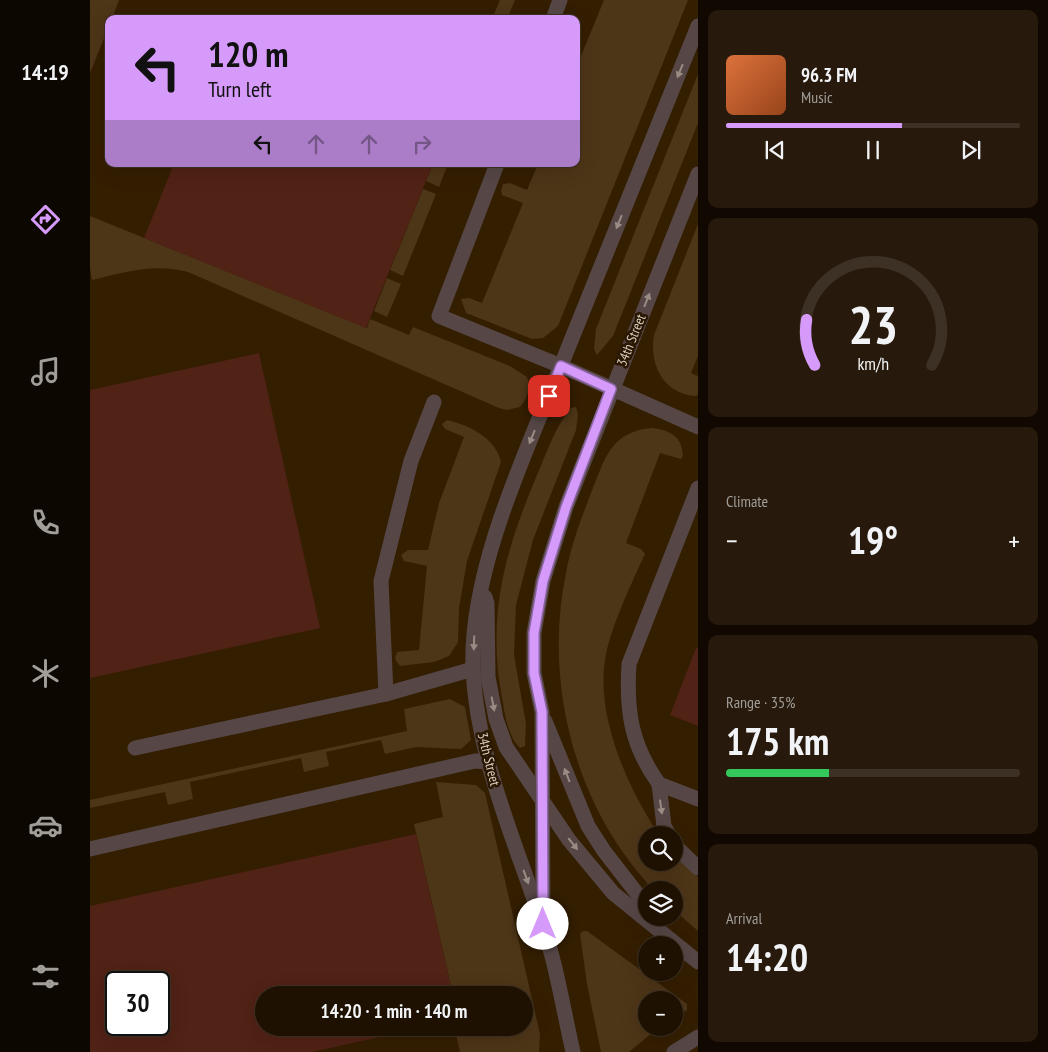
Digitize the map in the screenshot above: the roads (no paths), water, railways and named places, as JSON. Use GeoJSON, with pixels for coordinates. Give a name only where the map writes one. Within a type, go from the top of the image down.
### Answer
{"type":"FeatureCollection","features":[{"type":"Feature","properties":{"kind":"street"},"geometry":{"type":"LineString","coordinates":[[554,15],[560,0]]}},
{"type":"Feature","properties":{"kind":"street","name":"34th Street"},"geometry":{"type":"LineString","coordinates":[[573,1052],[543,924],[504,814],[488,762],[473,669],[475,626],[481,587],[507,502],[698,26]]}},
{"type":"Feature","properties":{"kind":"street"},"geometry":{"type":"LineString","coordinates":[[496,167],[439,316],[561,366],[698,427]]}},
{"type":"Feature","properties":{"kind":"street","name":"34th Street"},"geometry":{"type":"LineString","coordinates":[[543,924],[544,802],[542,712],[534,673],[534,633],[543,581],[566,507],[611,389],[698,174]]}},
{"type":"Feature","properties":{"kind":"street"},"geometry":{"type":"LineString","coordinates":[[386,694],[381,581],[411,462],[434,402]]}},
{"type":"Feature","properties":{"kind":"street"},"geometry":{"type":"LineString","coordinates":[[664,826],[659,784],[644,762],[631,728],[627,694],[629,664],[698,488]]}},
{"type":"Feature","properties":{"kind":"street","name":"34th Street"},"geometry":{"type":"LineString","coordinates":[[481,587],[487,603],[488,677],[496,718],[506,748],[569,840],[613,893],[692,959]]}},
{"type":"Feature","properties":{"kind":"street"},"geometry":{"type":"LineString","coordinates":[[135,748],[386,694],[473,669]]}},
{"type":"Feature","properties":{"kind":"street"},"geometry":{"type":"LineString","coordinates":[[542,712],[588,826],[604,851],[638,895]]}},
{"type":"Feature","properties":{"kind":"street"},"geometry":{"type":"LineString","coordinates":[[90,849],[475,761],[488,762]]}},
{"type":"Feature","properties":{"kind":"street"},"geometry":{"type":"LineString","coordinates":[[659,784],[698,799]]}},
{"type":"Feature","properties":{"kind":"street"},"geometry":{"type":"LineString","coordinates":[[683,854],[698,868]]}},
{"type":"Feature","properties":{"kind":"street"},"geometry":{"type":"LineString","coordinates":[[663,926],[692,959]]}},
{"type":"Feature","properties":{"kind":"street"},"geometry":{"type":"LineString","coordinates":[[674,1052],[698,1036]]}}]}
